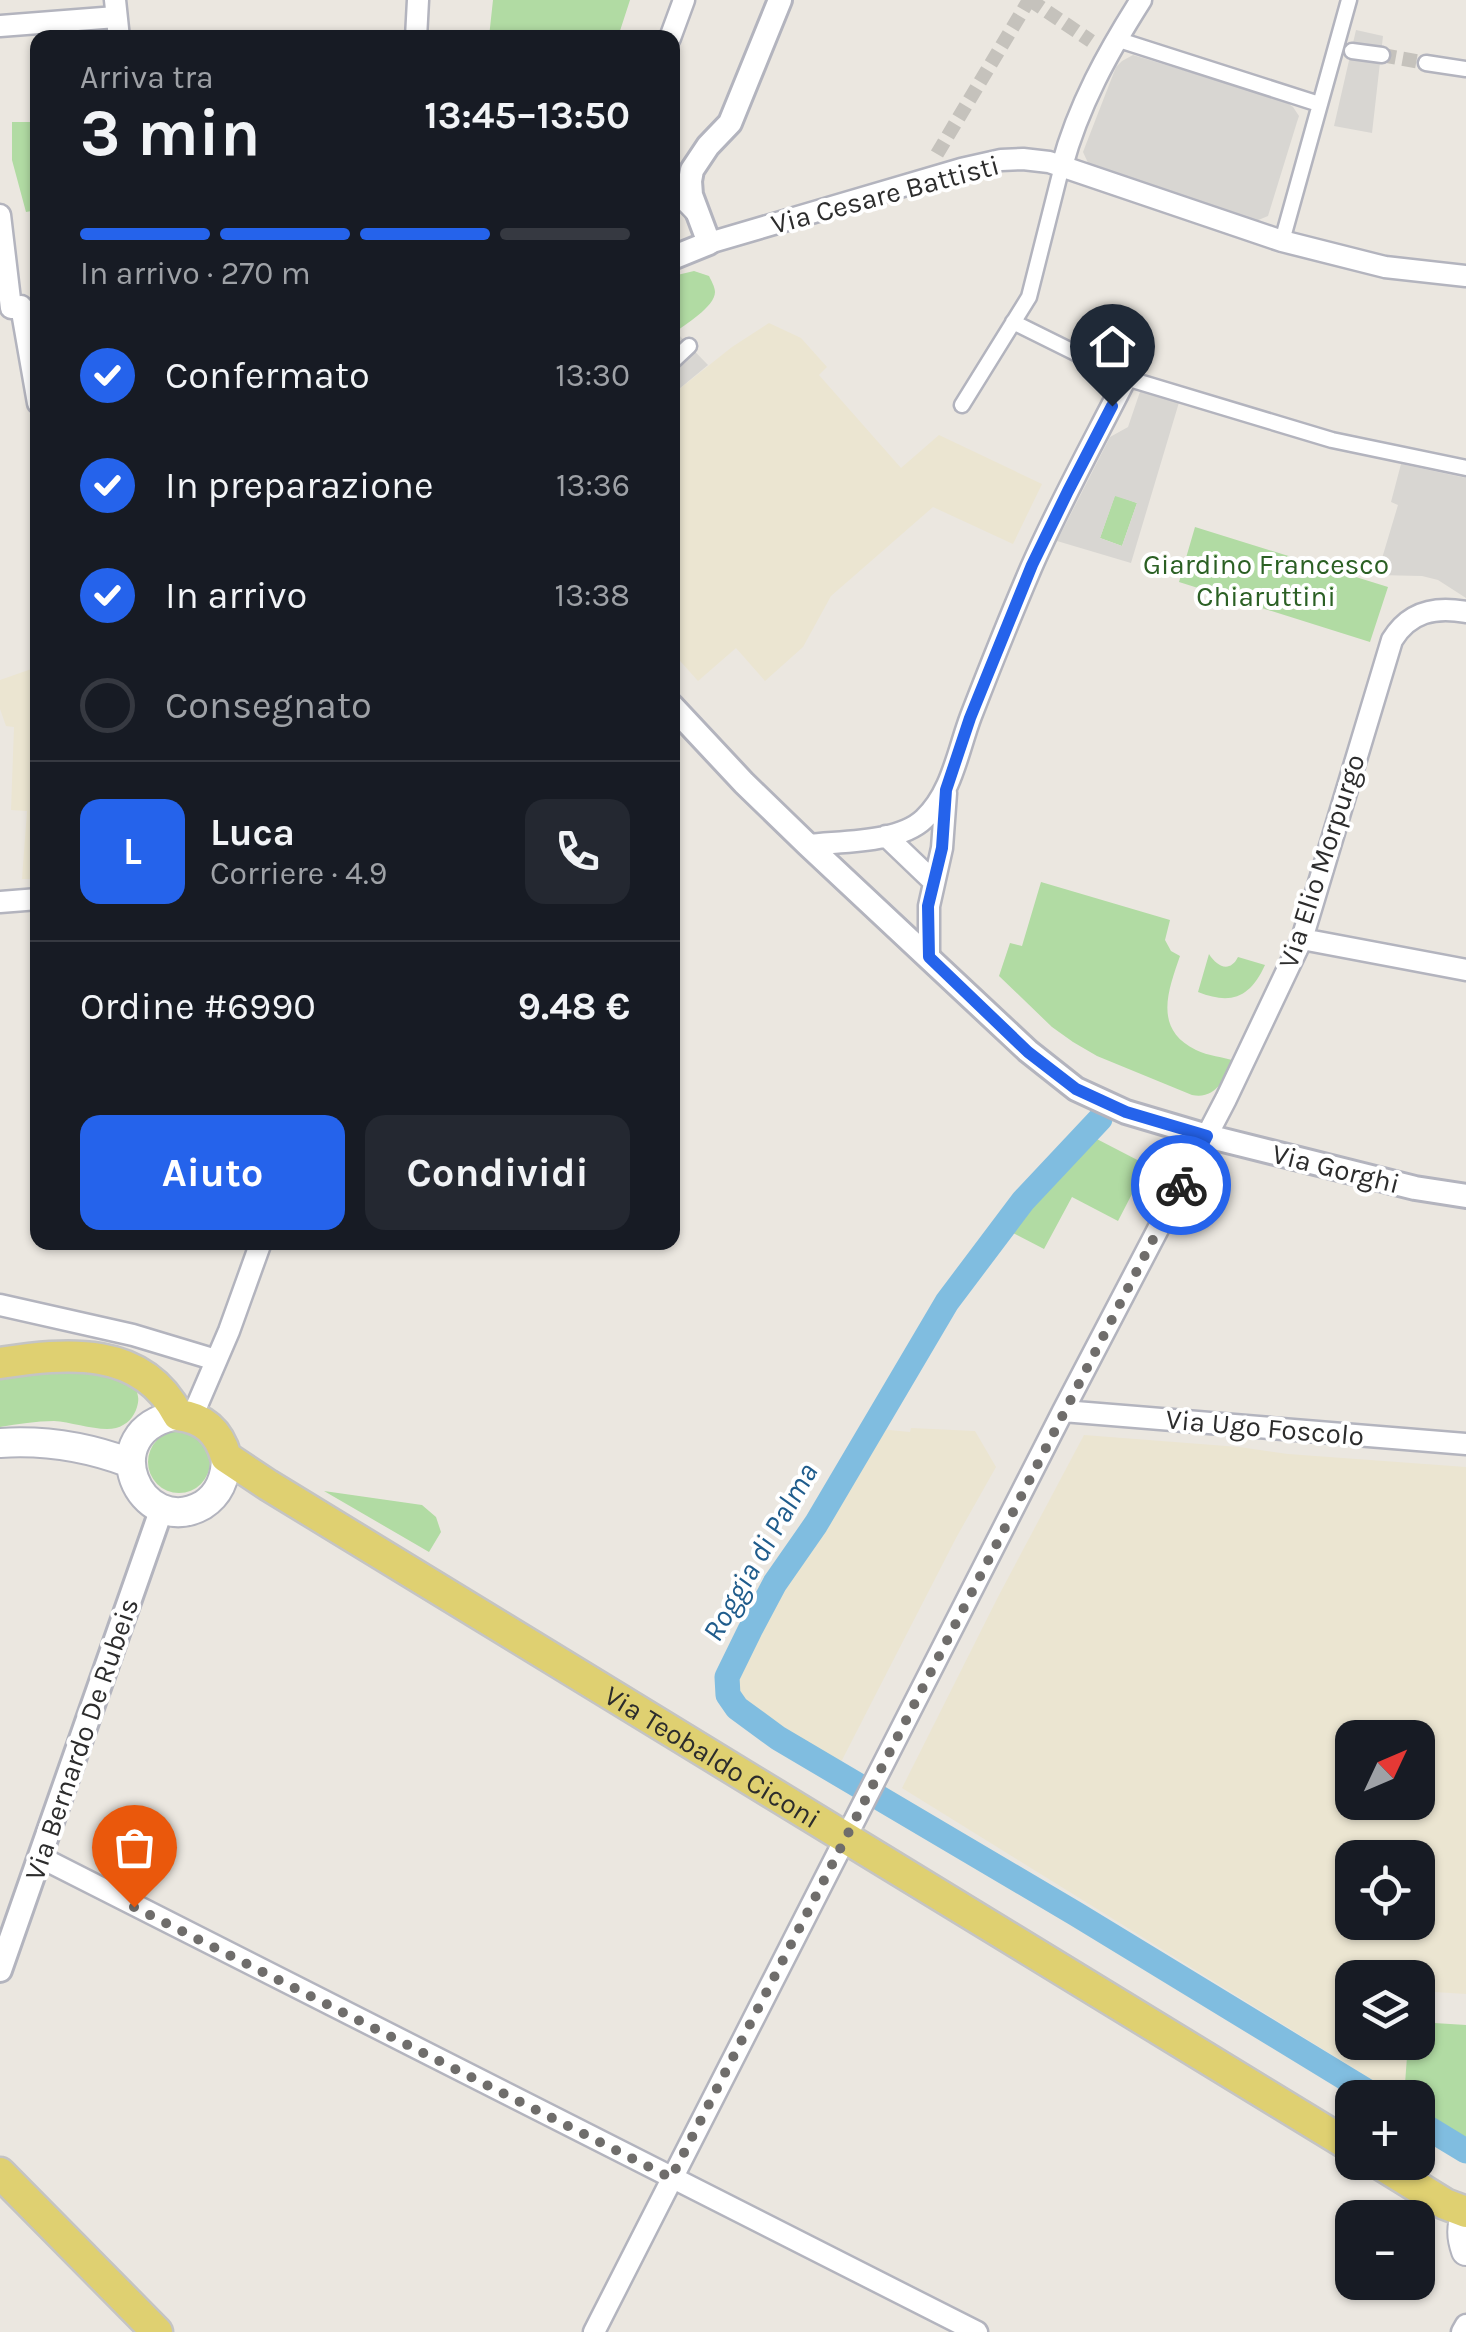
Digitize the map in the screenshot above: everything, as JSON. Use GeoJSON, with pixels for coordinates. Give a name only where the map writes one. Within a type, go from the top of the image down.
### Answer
{"type":"FeatureCollection","features":[{"type":"Feature","properties":{"kind":"main road"},"geometry":{"type":"LineString","coordinates":[[0,1364],[74,1356],[117,1363],[158,1386],[185,1416]]}},
{"type":"Feature","properties":{"kind":"main road"},"geometry":{"type":"LineString","coordinates":[[185,1416],[203,1422],[214,1431],[226,1457],[219,1489],[205,1503],[188,1510],[170,1511],[152,1504],[138,1490],[131,1473],[133,1447],[145,1428],[162,1418],[185,1416]]}},
{"type":"Feature","properties":{"kind":"main road"},"geometry":{"type":"LineString","coordinates":[[0,1443],[64,1445],[130,1462]]}},
{"type":"Feature","properties":{"kind":"main road","name":"Via Teobaldo Ciconi"},"geometry":{"type":"LineString","coordinates":[[226,1457],[1335,2138]]}},
{"type":"Feature","properties":{"kind":"main road"},"geometry":{"type":"LineString","coordinates":[[1,2176],[157,2332]]}},
{"type":"Feature","properties":{"kind":"main road"},"geometry":{"type":"LineString","coordinates":[[1406,2180],[1466,2212],[1462,2226],[1466,2251]]}},
{"type":"Feature","properties":{"kind":"street"},"geometry":{"type":"LineString","coordinates":[[416,30],[418,0]]}},
{"type":"Feature","properties":{"kind":"street"},"geometry":{"type":"LineString","coordinates":[[673,30],[684,0]]}},
{"type":"Feature","properties":{"kind":"street"},"geometry":{"type":"LineString","coordinates":[[680,255],[709,244],[697,213],[690,181],[692,170],[730,123],[780,0]]}},
{"type":"Feature","properties":{"kind":"street"},"geometry":{"type":"LineString","coordinates":[[962,405],[1029,297],[1071,134],[1116,39],[1140,0]]}},
{"type":"Feature","properties":{"kind":"street"},"geometry":{"type":"LineString","coordinates":[[1282,241],[1349,0]]}},
{"type":"Feature","properties":{"kind":"street"},"geometry":{"type":"LineString","coordinates":[[0,26],[116,18]]}},
{"type":"Feature","properties":{"kind":"street"},"geometry":{"type":"LineString","coordinates":[[1116,39],[1319,104]]}},
{"type":"Feature","properties":{"kind":"street"},"geometry":{"type":"LineString","coordinates":[[1352,51],[1382,55]]}},
{"type":"Feature","properties":{"kind":"street"},"geometry":{"type":"LineString","coordinates":[[1426,63],[1466,69]]}},
{"type":"Feature","properties":{"kind":"street","name":"Via Cesare Battisti"},"geometry":{"type":"LineString","coordinates":[[709,244],[960,168],[1023,159],[1062,166],[1282,241],[1385,268],[1466,276]]}},
{"type":"Feature","properties":{"kind":"street"},"geometry":{"type":"LineString","coordinates":[[680,195],[697,213]]}},
{"type":"Feature","properties":{"kind":"street"},"geometry":{"type":"LineString","coordinates":[[0,215],[30,366]]}},
{"type":"Feature","properties":{"kind":"street"},"geometry":{"type":"LineString","coordinates":[[1013,322],[1126,378],[1332,440],[1466,468]]}},
{"type":"Feature","properties":{"kind":"street"},"geometry":{"type":"LineString","coordinates":[[680,355],[690,346]]}},
{"type":"Feature","properties":{"kind":"street"},"geometry":{"type":"LineString","coordinates":[[929,957],[928,906],[942,848],[946,790],[970,718],[1032,565],[1126,378]]}},
{"type":"Feature","properties":{"kind":"street","name":"Via Elio Morpurgo"},"geometry":{"type":"LineString","coordinates":[[594,2332],[1207,1136],[1302,939],[1396,634],[1409,620],[1432,610],[1466,612]]}},
{"type":"Feature","properties":{"kind":"street","name":"Via Gorghi"},"geometry":{"type":"LineString","coordinates":[[680,714],[808,845],[1028,1052],[1076,1089],[1126,1112],[1207,1136],[1415,1188],[1466,1196]]}},
{"type":"Feature","properties":{"kind":"street"},"geometry":{"type":"LineString","coordinates":[[894,834],[922,821],[946,790]]}},
{"type":"Feature","properties":{"kind":"street"},"geometry":{"type":"LineString","coordinates":[[894,834],[934,882]]}},
{"type":"Feature","properties":{"kind":"street"},"geometry":{"type":"LineString","coordinates":[[808,845],[894,834],[918,835],[942,848]]}},
{"type":"Feature","properties":{"kind":"street"},"geometry":{"type":"LineString","coordinates":[[0,902],[30,900]]}},
{"type":"Feature","properties":{"kind":"street"},"geometry":{"type":"LineString","coordinates":[[1302,939],[1466,970]]}},
{"type":"Feature","properties":{"kind":"street"},"geometry":{"type":"LineString","coordinates":[[185,1416],[216,1360],[258,1250]]}},
{"type":"Feature","properties":{"kind":"street"},"geometry":{"type":"LineString","coordinates":[[0,1306],[133,1335],[216,1360]]}},
{"type":"Feature","properties":{"kind":"street","name":"Via Ugo Foscolo"},"geometry":{"type":"LineString","coordinates":[[1063,1411],[1466,1444]]}},
{"type":"Feature","properties":{"kind":"street","name":"Via Bernardo De Rubeis"},"geometry":{"type":"LineString","coordinates":[[0,1970],[162,1508]]}},
{"type":"Feature","properties":{"kind":"street"},"geometry":{"type":"LineString","coordinates":[[40,1858],[976,2332]]}},
{"type":"Feature","properties":{"kind":"street"},"geometry":{"type":"LineString","coordinates":[[1462,2332],[1466,2324]]}},
{"type":"Feature","properties":{"kind":"shaded area"},"geometry":{"type":"Polygon","coordinates":[[[1356,30],[1383,36],[1372,133],[1334,126],[1356,30]]]}},
{"type":"Feature","properties":{"kind":"shaded area"},"geometry":{"type":"Polygon","coordinates":[[[1133,55],[1285,101],[1293,107],[1299,116],[1268,216],[1256,221],[1089,165],[1083,152],[1116,67],[1133,55]]]}},
{"type":"Feature","properties":{"kind":"shaded area"},"geometry":{"type":"Polygon","coordinates":[[[769,323],[801,338],[827,367],[819,375],[901,468],[939,435],[1042,484],[1013,544],[933,507],[831,596],[803,647],[765,681],[736,648],[698,681],[680,661],[680,388],[769,323]]]}},
{"type":"Feature","properties":{"kind":"shaded area"},"geometry":{"type":"Polygon","coordinates":[[[680,336],[708,365],[680,388],[680,336]]]}},
{"type":"Feature","properties":{"kind":"shaded area"},"geometry":{"type":"Polygon","coordinates":[[[1145,377],[1183,389],[1131,563],[1057,541],[1110,437],[1128,427],[1145,377]],[[1115,496],[1100,538],[1122,546],[1137,503],[1115,496]]]}},
{"type":"Feature","properties":{"kind":"shaded area"},"geometry":{"type":"Polygon","coordinates":[[[1401,464],[1466,478],[1466,598],[1438,580],[1377,575],[1398,505],[1391,502],[1401,464]]]}},
{"type":"Feature","properties":{"kind":"shaded area"},"geometry":{"type":"Polygon","coordinates":[[[30,669],[30,879],[22,879],[27,811],[11,810],[14,727],[6,726],[0,709],[0,680],[30,669]]]}},
{"type":"Feature","properties":{"kind":"shaded area"},"geometry":{"type":"Polygon","coordinates":[[[911,1428],[975,1431],[996,1467],[840,1764],[783,1733],[744,1702],[736,1692],[737,1681],[782,1590],[824,1529],[879,1429],[910,1432],[911,1428]]]}},
{"type":"Feature","properties":{"kind":"shaded area"},"geometry":{"type":"Polygon","coordinates":[[[1084,1435],[1466,1467],[1466,1994],[1435,1992],[1435,1960],[1335,1960],[1335,2057],[902,1788],[1084,1435]]]}},
{"type":"Feature","properties":{"kind":"shaded area"},"geometry":{"type":"Polygon","coordinates":[[[1340,2060],[1407,2060],[1405,2080],[1373,2080],[1340,2060]]]}},
{"type":"Feature","properties":{"kind":"green space"},"geometry":{"type":"Polygon","coordinates":[[[493,0],[630,0],[620,30],[490,30],[493,0]]]}},
{"type":"Feature","properties":{"kind":"green space"},"geometry":{"type":"Polygon","coordinates":[[[12,122],[30,122],[30,211],[26,212],[12,160],[12,122]]]}},
{"type":"Feature","properties":{"kind":"green space"},"geometry":{"type":"Polygon","coordinates":[[[694,271],[709,276],[715,290],[705,310],[680,329],[680,274],[694,271]]]}},
{"type":"Feature","properties":{"kind":"green space"},"geometry":{"type":"Polygon","coordinates":[[[1115,495],[1137,503],[1122,546],[1100,538],[1115,495]]]}},
{"type":"Feature","properties":{"kind":"green space","name":"Giardino Francesco Chiaruttini"},"geometry":{"type":"Polygon","coordinates":[[[1195,527],[1388,587],[1370,642],[1179,582],[1195,527]]]}},
{"type":"Feature","properties":{"kind":"green space"},"geometry":{"type":"Polygon","coordinates":[[[1041,882],[1170,920],[1165,940],[1171,951],[1180,956],[1167,1008],[1174,1031],[1196,1050],[1236,1061],[1213,1091],[1192,1095],[1097,1056],[1052,1027],[999,976],[1010,943],[1022,946],[1041,882]]]}},
{"type":"Feature","properties":{"kind":"green space"},"geometry":{"type":"Polygon","coordinates":[[[1209,954],[1227,967],[1238,957],[1265,965],[1246,991],[1220,998],[1198,992],[1209,954]]]}},
{"type":"Feature","properties":{"kind":"green space"},"geometry":{"type":"Polygon","coordinates":[[[1091,1136],[1147,1165],[1118,1221],[1072,1197],[1044,1249],[1013,1233],[1052,1179],[1091,1136]]]}},
{"type":"Feature","properties":{"kind":"green space"},"geometry":{"type":"Polygon","coordinates":[[[51,1367],[121,1377],[138,1394],[134,1414],[124,1425],[109,1429],[54,1421],[0,1427],[0,1375],[51,1367]]]}},
{"type":"Feature","properties":{"kind":"green space"},"geometry":{"type":"Polygon","coordinates":[[[179,1431],[201,1440],[210,1462],[201,1484],[179,1493],[157,1484],[148,1462],[157,1440],[179,1431]]]}},
{"type":"Feature","properties":{"kind":"green space"},"geometry":{"type":"Polygon","coordinates":[[[324,1491],[422,1505],[436,1517],[441,1532],[429,1552],[324,1491]]]}},
{"type":"Feature","properties":{"kind":"green space"},"geometry":{"type":"Polygon","coordinates":[[[1435,2023],[1466,2025],[1466,2139],[1435,2119],[1435,2080],[1405,2080],[1407,2060],[1435,2060],[1435,2023]]]}},
{"type":"Feature","properties":{"kind":"waterway","name":"Roggia di Palma"},"geometry":{"type":"LineString","coordinates":[[1100,1119],[1023,1201],[947,1302],[816,1524],[775,1583],[727,1677],[728,1695],[737,1708],[778,1738],[1348,2080]]}},
{"type":"Feature","properties":{"kind":"waterway","name":"Roggia di Palma"},"geometry":{"type":"LineString","coordinates":[[1435,2132],[1466,2151]]}},
{"type":"Feature","properties":{"kind":"tunnel"},"geometry":{"type":"LineString","coordinates":[[937,154],[1029,0]]}},
{"type":"Feature","properties":{"kind":"tunnel"},"geometry":{"type":"LineString","coordinates":[[1030,0],[1091,41]]}},
{"type":"Feature","properties":{"kind":"tunnel"},"geometry":{"type":"LineString","coordinates":[[1382,55],[1426,63]]}},
{"type":"Feature","properties":{"kind":"way so far"},"geometry":{"type":"LineString","coordinates":[[134,1907],[671,2178],[1181,1185]]}},
{"type":"Feature","properties":{"kind":"route"},"geometry":{"type":"LineString","coordinates":[[1112,406],[1032,565],[970,718],[946,790],[942,848],[928,906],[929,957],[1028,1052],[1076,1089],[1126,1112],[1207,1136],[1181,1185]]}}]}
